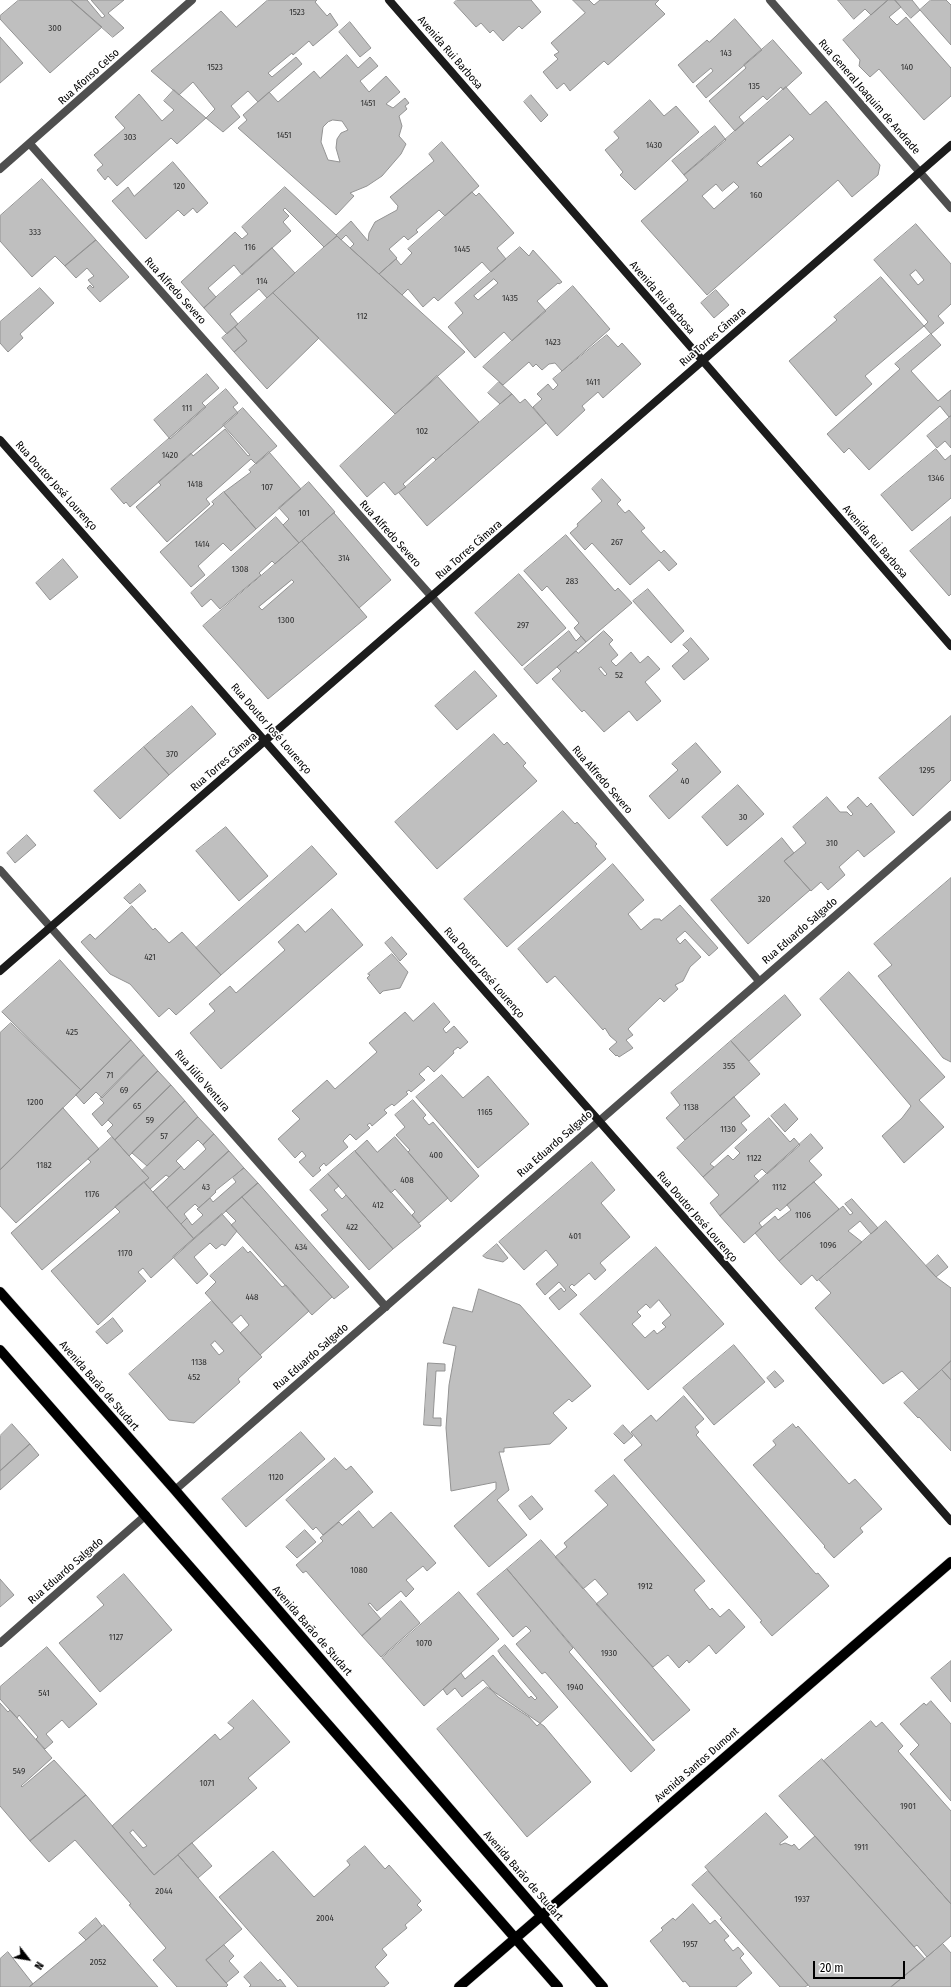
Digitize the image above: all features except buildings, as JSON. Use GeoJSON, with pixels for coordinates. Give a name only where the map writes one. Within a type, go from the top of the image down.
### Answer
{"type":"FeatureCollection","features":[{"type":"Feature","properties":{"kind":"main road","name":"Avenida Rui Barbosa"},"geometry":{"type":"LineString","coordinates":[[389,0],[951,646]]}},
{"type":"Feature","properties":{"kind":"main road","name":"Rua Torres Câmara"},"geometry":{"type":"LineString","coordinates":[[0,971],[951,145]]}},
{"type":"Feature","properties":{"kind":"main road","name":"Rua Doutor José Lourenço"},"geometry":{"type":"LineString","coordinates":[[0,440],[266,740],[951,1521]]}},
{"type":"Feature","properties":{"kind":"main road","name":"Avenida Barão de Studart"},"geometry":{"type":"LineString","coordinates":[[0,1292],[174,1490],[603,1987]]}},
{"type":"Feature","properties":{"kind":"main road"},"geometry":{"type":"LineString","coordinates":[[0,1350],[558,1987]]}},
{"type":"Feature","properties":{"kind":"main road","name":"Avenida Santos Dumont"},"geometry":{"type":"LineString","coordinates":[[459,1987],[951,1562]]}},
{"type":"Feature","properties":{"kind":"street","name":"Rua Afonso Celso"},"geometry":{"type":"LineString","coordinates":[[0,169],[192,0]]}},
{"type":"Feature","properties":{"kind":"street","name":"Rua General Joaquim de Andrade"},"geometry":{"type":"LineString","coordinates":[[770,0],[951,208]]}},
{"type":"Feature","properties":{"kind":"street","name":"Rua Alfredo Severo"},"geometry":{"type":"LineString","coordinates":[[30,144],[432,597],[760,980]]}},
{"type":"Feature","properties":{"kind":"street","name":"Rua Eduardo Salgado"},"geometry":{"type":"LineString","coordinates":[[174,1490],[386,1307],[598,1120],[951,815]]}},
{"type":"Feature","properties":{"kind":"street","name":"Rua Júlio Ventura"},"geometry":{"type":"LineString","coordinates":[[0,870],[386,1307]]}},
{"type":"Feature","properties":{"kind":"street","name":"Rua Eduardo Salgado"},"geometry":{"type":"LineString","coordinates":[[0,1643],[146,1515]]}}]}
